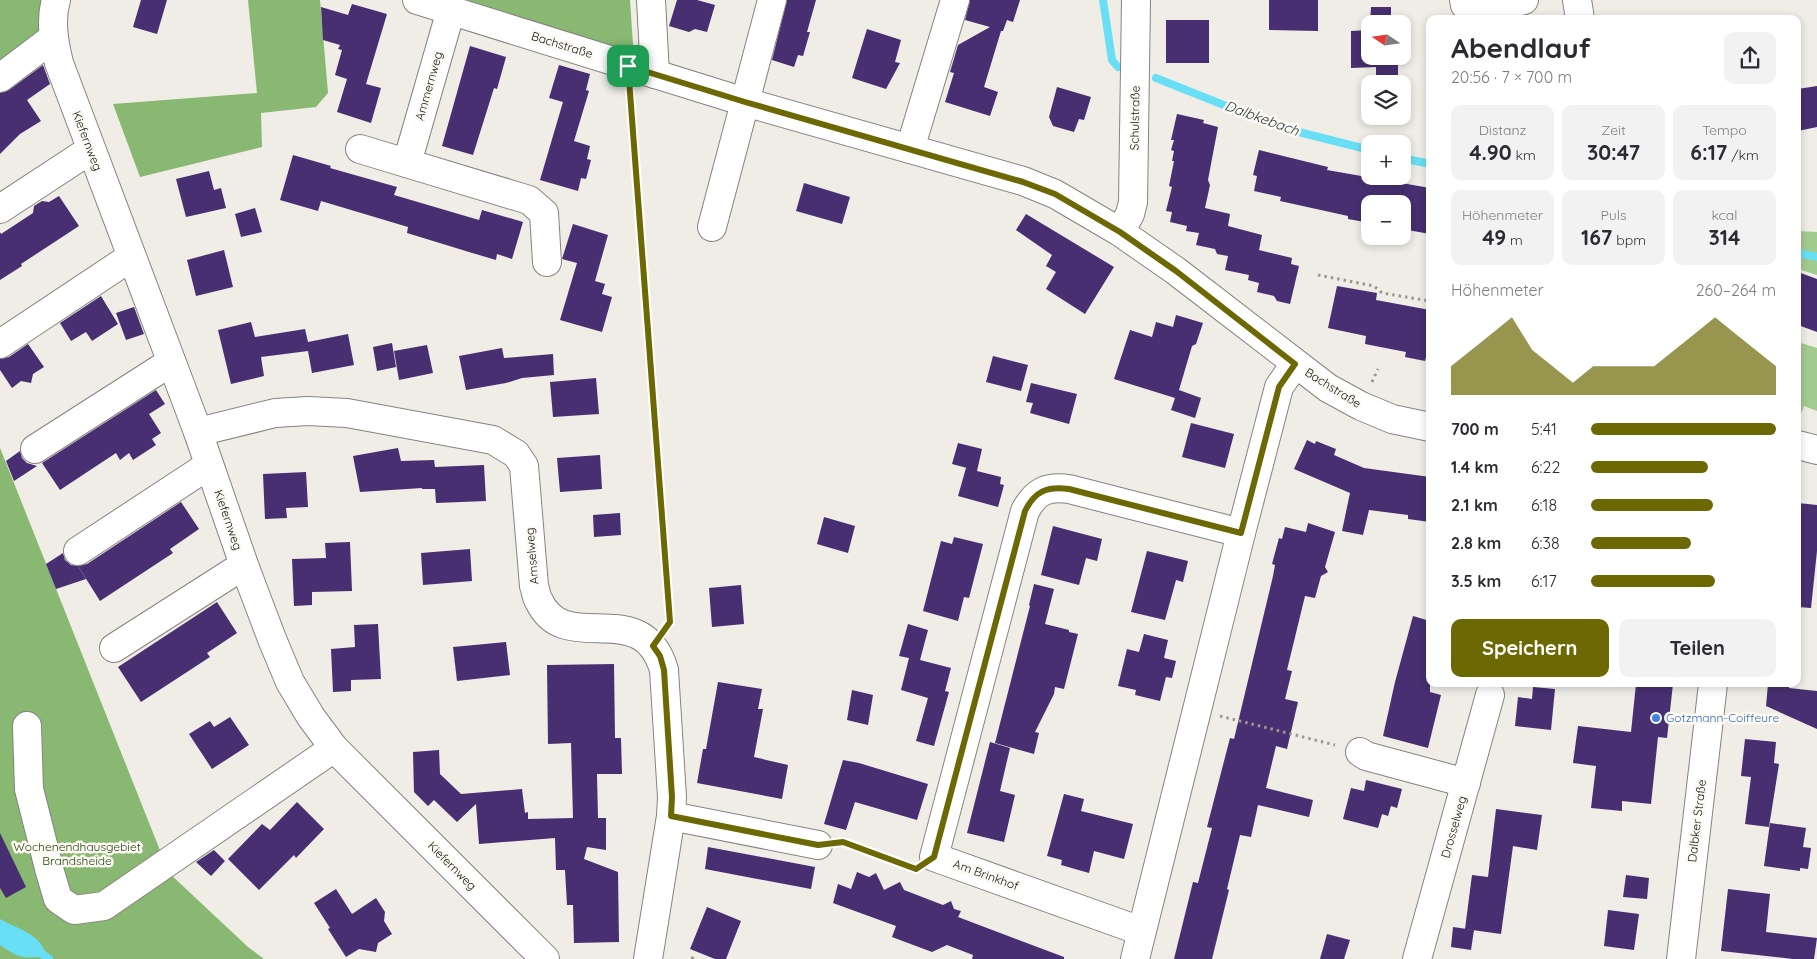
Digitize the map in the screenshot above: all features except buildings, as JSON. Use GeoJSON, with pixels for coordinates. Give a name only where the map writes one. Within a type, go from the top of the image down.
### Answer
{"type":"FeatureCollection","features":[{"type":"Feature","properties":{"kind":"street","name":"Kiefernweg"},"geometry":{"type":"LineString","coordinates":[[56,0],[53,38],[59,63],[90,150],[198,432],[244,565],[290,682],[311,717],[334,748],[545,959]]}},
{"type":"Feature","properties":{"kind":"street","name":"Bachstraße"},"geometry":{"type":"LineString","coordinates":[[418,0],[745,102],[1023,182],[1055,194],[1120,232],[1176,271],[1328,388],[1361,406],[1392,419],[1426,426]]}},
{"type":"Feature","properties":{"kind":"street"},"geometry":{"type":"LineString","coordinates":[[651,0],[655,74]]}},
{"type":"Feature","properties":{"kind":"street"},"geometry":{"type":"LineString","coordinates":[[712,227],[772,0]]}},
{"type":"Feature","properties":{"kind":"street"},"geometry":{"type":"LineString","coordinates":[[910,149],[955,0]]}},
{"type":"Feature","properties":{"kind":"street","name":"Schulstraße"},"geometry":{"type":"LineString","coordinates":[[1120,232],[1130,214],[1133,202],[1136,0]]}},
{"type":"Feature","properties":{"kind":"street"},"geometry":{"type":"LineString","coordinates":[[1464,0],[1465,5],[1473,9],[1524,0]]}},
{"type":"Feature","properties":{"kind":"street"},"geometry":{"type":"LineString","coordinates":[[1577,0],[1579,15]]}},
{"type":"Feature","properties":{"kind":"street","name":"Ammernweg"},"geometry":{"type":"LineString","coordinates":[[407,163],[451,10]]}},
{"type":"Feature","properties":{"kind":"street"},"geometry":{"type":"LineString","coordinates":[[0,78],[53,38]]}},
{"type":"Feature","properties":{"kind":"street"},"geometry":{"type":"LineString","coordinates":[[360,149],[529,200],[544,213],[547,262]]}},
{"type":"Feature","properties":{"kind":"street"},"geometry":{"type":"LineString","coordinates":[[0,209],[90,150]]}},
{"type":"Feature","properties":{"kind":"street"},"geometry":{"type":"LineString","coordinates":[[0,344],[131,258]]}},
{"type":"Feature","properties":{"kind":"street"},"geometry":{"type":"LineString","coordinates":[[35,449],[171,362]]}},
{"type":"Feature","properties":{"kind":"street"},"geometry":{"type":"LineString","coordinates":[[1135,959],[1279,387],[1295,364]]}},
{"type":"Feature","properties":{"kind":"street","name":"Amselweg"},"geometry":{"type":"LineString","coordinates":[[198,432],[275,412],[308,411],[348,413],[493,440],[516,454],[524,466],[534,586],[539,602],[549,615],[562,624],[571,627],[619,629],[632,632],[653,646]]}},
{"type":"Feature","properties":{"kind":"street"},"geometry":{"type":"LineString","coordinates":[[1801,446],[1817,450]]}},
{"type":"Feature","properties":{"kind":"street"},"geometry":{"type":"LineString","coordinates":[[78,551],[209,465]]}},
{"type":"Feature","properties":{"kind":"street"},"geometry":{"type":"LineString","coordinates":[[934,857],[1025,511],[1032,498],[1046,489],[1055,487],[1069,489],[1241,533]]}},
{"type":"Feature","properties":{"kind":"street"},"geometry":{"type":"LineString","coordinates":[[114,648],[244,565]]}},
{"type":"Feature","properties":{"kind":"street"},"geometry":{"type":"LineString","coordinates":[[648,959],[671,816],[672,797],[664,670],[660,656],[653,646]]}},
{"type":"Feature","properties":{"kind":"street","name":"Dalbker Straße"},"geometry":{"type":"LineString","coordinates":[[1681,959],[1712,687]]}},
{"type":"Feature","properties":{"kind":"street","name":"Drosselweg"},"geometry":{"type":"LineString","coordinates":[[1417,959],[1490,695]]}},
{"type":"Feature","properties":{"kind":"street"},"geometry":{"type":"LineString","coordinates":[[27,726],[29,789],[50,872],[58,899],[74,910],[104,906],[334,748]]}},
{"type":"Feature","properties":{"kind":"street"},"geometry":{"type":"LineString","coordinates":[[1360,752],[1366,756],[1466,784]]}},
{"type":"Feature","properties":{"kind":"street"},"geometry":{"type":"LineString","coordinates":[[671,816],[818,845]]}},
{"type":"Feature","properties":{"kind":"street","name":"Am Brinkhof"},"geometry":{"type":"LineString","coordinates":[[934,857],[1141,931]]}},
{"type":"Feature","properties":{"kind":"path"},"geometry":{"type":"LineString","coordinates":[[628,66],[670,622],[653,646]]}},
{"type":"Feature","properties":{"kind":"path"},"geometry":{"type":"LineString","coordinates":[[1318,275],[1374,286],[1382,293],[1426,300]]}},
{"type":"Feature","properties":{"kind":"path"},"geometry":{"type":"LineString","coordinates":[[1198,710],[1360,752]]}},
{"type":"Feature","properties":{"kind":"path"},"geometry":{"type":"LineString","coordinates":[[818,845],[843,842],[916,869],[934,857]]}},
{"type":"Feature","properties":{"kind":"green space"},"geometry":{"type":"Polygon","coordinates":[[[0,0],[46,0],[46,35],[0,65],[0,0]]]}},
{"type":"Feature","properties":{"kind":"green space"},"geometry":{"type":"Polygon","coordinates":[[[248,0],[320,0],[328,93],[316,107],[261,113],[262,147],[140,177],[113,104],[257,93],[248,0]]]}},
{"type":"Feature","properties":{"kind":"green space"},"geometry":{"type":"Polygon","coordinates":[[[444,0],[630,0],[634,59],[444,0]]]}},
{"type":"Feature","properties":{"kind":"green space"},"geometry":{"type":"Polygon","coordinates":[[[1801,231],[1817,232],[1817,275],[1801,270],[1801,231]]]}},
{"type":"Feature","properties":{"kind":"green space"},"geometry":{"type":"Polygon","coordinates":[[[1801,343],[1817,348],[1817,411],[1804,406],[1801,414],[1801,343]]]}},
{"type":"Feature","properties":{"kind":"green space","name":"Wochenendhausgebiet Brandsheide"},"geometry":{"type":"Polygon","coordinates":[[[0,448],[169,873],[248,947],[264,959],[0,959],[0,448]]]}},
{"type":"Feature","properties":{"kind":"water"},"geometry":{"type":"Polygon","coordinates":[[[0,919],[34,937],[40,942],[46,956],[22,956],[12,953],[0,945],[0,919]]]}},
{"type":"Feature","properties":{"kind":"waterway","name":"Dalbkebach"},"geometry":{"type":"LineString","coordinates":[[1103,0],[1112,60],[1118,67]]}},
{"type":"Feature","properties":{"kind":"waterway","name":"Dalbkebach"},"geometry":{"type":"LineString","coordinates":[[1156,78],[1279,127],[1361,148]]}},
{"type":"Feature","properties":{"kind":"waterway","name":"Dalbkebach"},"geometry":{"type":"LineString","coordinates":[[1411,160],[1426,163]]}},
{"type":"Feature","properties":{"kind":"waterway","name":"Dalbkebach"},"geometry":{"type":"LineString","coordinates":[[1801,254],[1817,257]]}},
{"type":"Feature","properties":{"kind":"waterway"},"geometry":{"type":"LineString","coordinates":[[38,951],[49,959]]}},
{"type":"Feature","properties":{"kind":"place","name":"Gotzmann-Coiffeure"},"geometry":{"type":"Point","coordinates":[1656,718]}},
{"type":"Feature","properties":{"kind":"route"},"geometry":{"type":"LineString","coordinates":[[628,66],[745,102],[1023,182],[1055,194],[1120,232],[1176,271],[1295,364],[1279,387],[1241,533],[1069,489],[1055,487],[1046,489],[1032,498],[1025,511],[934,857],[916,869],[843,842],[818,845],[671,816],[672,797],[664,670],[660,656],[653,646],[670,622],[628,66]]}}]}
